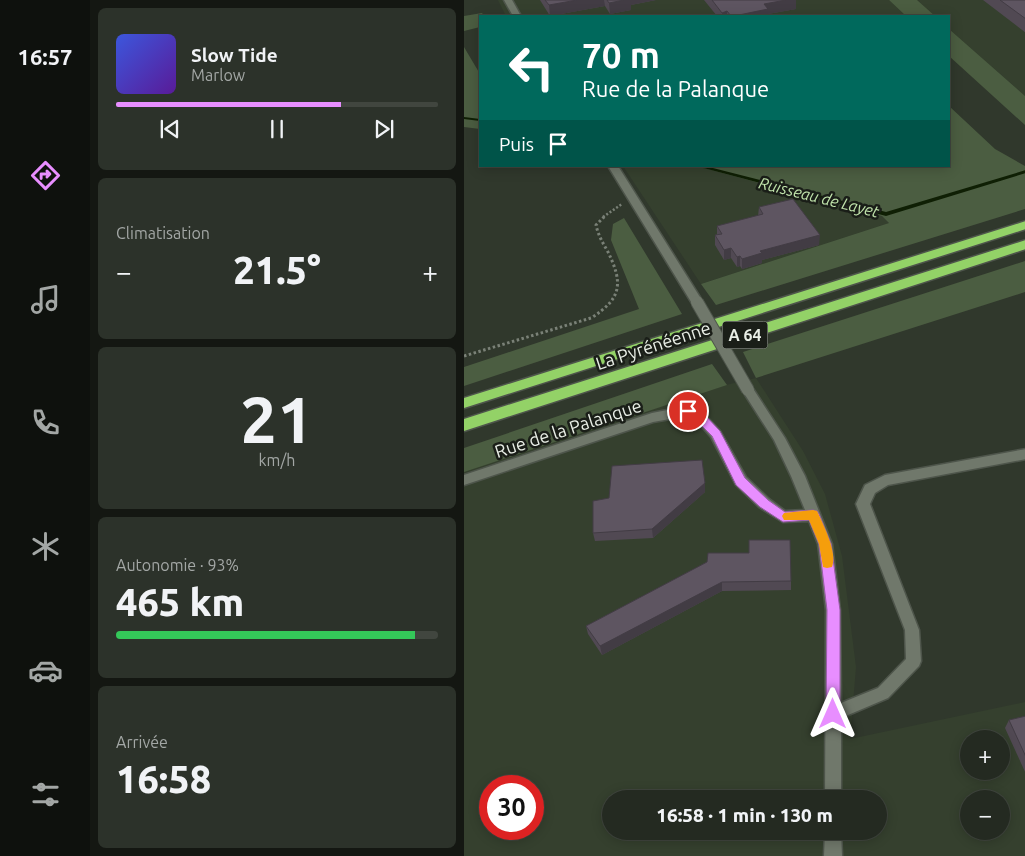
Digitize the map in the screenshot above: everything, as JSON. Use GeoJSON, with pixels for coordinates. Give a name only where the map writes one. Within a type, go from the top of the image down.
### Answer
{"type":"FeatureCollection","features":[{"type":"Feature","properties":{"kind":"highway","name":"La Pyrénéenne"},"geometry":{"type":"LineString","coordinates":[[464,403],[1025,225]]}},
{"type":"Feature","properties":{"kind":"highway","name":"La Pyrénéenne"},"geometry":{"type":"LineString","coordinates":[[464,425],[1025,244]]}},
{"type":"Feature","properties":{"kind":"street"},"geometry":{"type":"LineString","coordinates":[[508,0],[516,15]]}},
{"type":"Feature","properties":{"kind":"street"},"geometry":{"type":"LineString","coordinates":[[614,167],[779,438],[798,476],[825,544],[833,610],[833,790]]}},
{"type":"Feature","properties":{"kind":"street","name":"Rue de la Palanque"},"geometry":{"type":"LineString","coordinates":[[464,480],[652,418],[688,411],[701,418],[716,434],[741,481],[764,503],[783,517],[813,514]]}},
{"type":"Feature","properties":{"kind":"street"},"geometry":{"type":"LineString","coordinates":[[833,714],[883,693],[914,661],[912,630],[863,504],[870,489],[885,480],[1025,454]]}},
{"type":"Feature","properties":{"kind":"street"},"geometry":{"type":"LineString","coordinates":[[833,840],[833,856]]}},
{"type":"Feature","properties":{"kind":"path"},"geometry":{"type":"LineString","coordinates":[[464,356],[591,318],[607,308],[612,303],[619,289],[618,275],[597,231],[596,225],[606,214],[633,197]]}},
{"type":"Feature","properties":{"kind":"shaded area"},"geometry":{"type":"Polygon","coordinates":[[[498,0],[889,0],[905,15],[506,15],[498,0]]]}},
{"type":"Feature","properties":{"kind":"shaded area"},"geometry":{"type":"Polygon","coordinates":[[[889,0],[917,0],[934,15],[905,15],[889,0]]]}},
{"type":"Feature","properties":{"kind":"shaded area"},"geometry":{"type":"Polygon","coordinates":[[[917,0],[1025,0],[1025,96],[950,30],[950,15],[934,15],[917,0]]]}},
{"type":"Feature","properties":{"kind":"shaded area"},"geometry":{"type":"Polygon","coordinates":[[[482,13],[483,15],[479,15],[479,27],[464,31],[464,16],[482,13]]]}},
{"type":"Feature","properties":{"kind":"shaded area"},"geometry":{"type":"Polygon","coordinates":[[[950,30],[1025,96],[1025,125],[950,57],[950,30]]]}},
{"type":"Feature","properties":{"kind":"shaded area"},"geometry":{"type":"Polygon","coordinates":[[[464,47],[479,72],[479,129],[464,127],[464,47]]]}},
{"type":"Feature","properties":{"kind":"shaded area"},"geometry":{"type":"Polygon","coordinates":[[[950,107],[995,149],[1025,166],[1025,209],[716,305],[701,284],[889,223],[882,216],[700,167],[950,167],[950,107]]]}},
{"type":"Feature","properties":{"kind":"shaded area"},"geometry":{"type":"Polygon","coordinates":[[[624,167],[700,167],[882,216],[889,223],[701,284],[624,167]]]}},
{"type":"Feature","properties":{"kind":"shaded area"},"geometry":{"type":"Polygon","coordinates":[[[624,218],[682,314],[464,386],[464,367],[639,309],[611,240],[613,224],[624,218]]]}},
{"type":"Feature","properties":{"kind":"shaded area"},"geometry":{"type":"Polygon","coordinates":[[[1025,261],[1025,292],[756,378],[743,352],[1025,261]]]}},
{"type":"Feature","properties":{"kind":"shaded area"},"geometry":{"type":"Polygon","coordinates":[[[712,364],[727,385],[464,472],[464,448],[712,364]]]}},
{"type":"Feature","properties":{"kind":"shaded area"},"geometry":{"type":"Polygon","coordinates":[[[756,378],[803,451],[825,494],[842,556],[856,667],[850,739],[1025,702],[1025,856],[464,856],[464,471],[726,385],[756,378]]]}},
{"type":"Feature","properties":{"kind":"building"},"geometry":{"type":"Polygon","coordinates":[[[545,0],[577,0],[549,5],[545,0]]]}},
{"type":"Feature","properties":{"kind":"building"},"geometry":{"type":"Polygon","coordinates":[[[607,0],[624,0],[609,3],[607,0]]]}},
{"type":"Feature","properties":{"kind":"building"},"geometry":{"type":"Polygon","coordinates":[[[712,0],[786,0],[764,4],[768,9],[739,15],[730,15],[727,11],[722,13],[712,0]]]}},
{"type":"Feature","properties":{"kind":"building"},"geometry":{"type":"Polygon","coordinates":[[[1000,0],[1026,0],[1026,19],[1000,0]]]}},
{"type":"Feature","properties":{"kind":"building"},"geometry":{"type":"Polygon","coordinates":[[[793,199],[820,235],[760,251],[762,253],[742,259],[740,256],[737,257],[731,248],[724,250],[715,235],[722,234],[717,226],[763,214],[759,207],[793,199]]]}},
{"type":"Feature","properties":{"kind":"building"},"geometry":{"type":"Polygon","coordinates":[[[702,460],[705,483],[652,529],[593,533],[593,501],[609,498],[612,466],[702,460]]]}},
{"type":"Feature","properties":{"kind":"building"},"geometry":{"type":"Polygon","coordinates":[[[749,540],[790,540],[791,581],[722,582],[600,646],[586,626],[707,562],[708,553],[749,553],[749,540]]]}},
{"type":"Feature","properties":{"kind":"building"},"geometry":{"type":"Polygon","coordinates":[[[1026,716],[1026,757],[1009,720],[1026,716]]]}},
{"type":"Feature","properties":{"kind":"waterway","name":"Ruisseau de Layet"},"geometry":{"type":"LineString","coordinates":[[464,118],[479,120]]}},
{"type":"Feature","properties":{"kind":"waterway","name":"Ruisseau de Layet"},"geometry":{"type":"LineString","coordinates":[[702,167],[886,214],[1026,171]]}},
{"type":"Feature","properties":{"kind":"slow traffic"},"geometry":{"type":"LineString","coordinates":[[788,516],[813,514],[825,544],[827,563]]}},
{"type":"Feature","properties":{"kind":"route"},"geometry":{"type":"LineString","coordinates":[[688,411],[701,418],[716,434],[741,481],[764,503],[783,517],[813,514],[825,544],[833,610],[833,714]]}}]}
